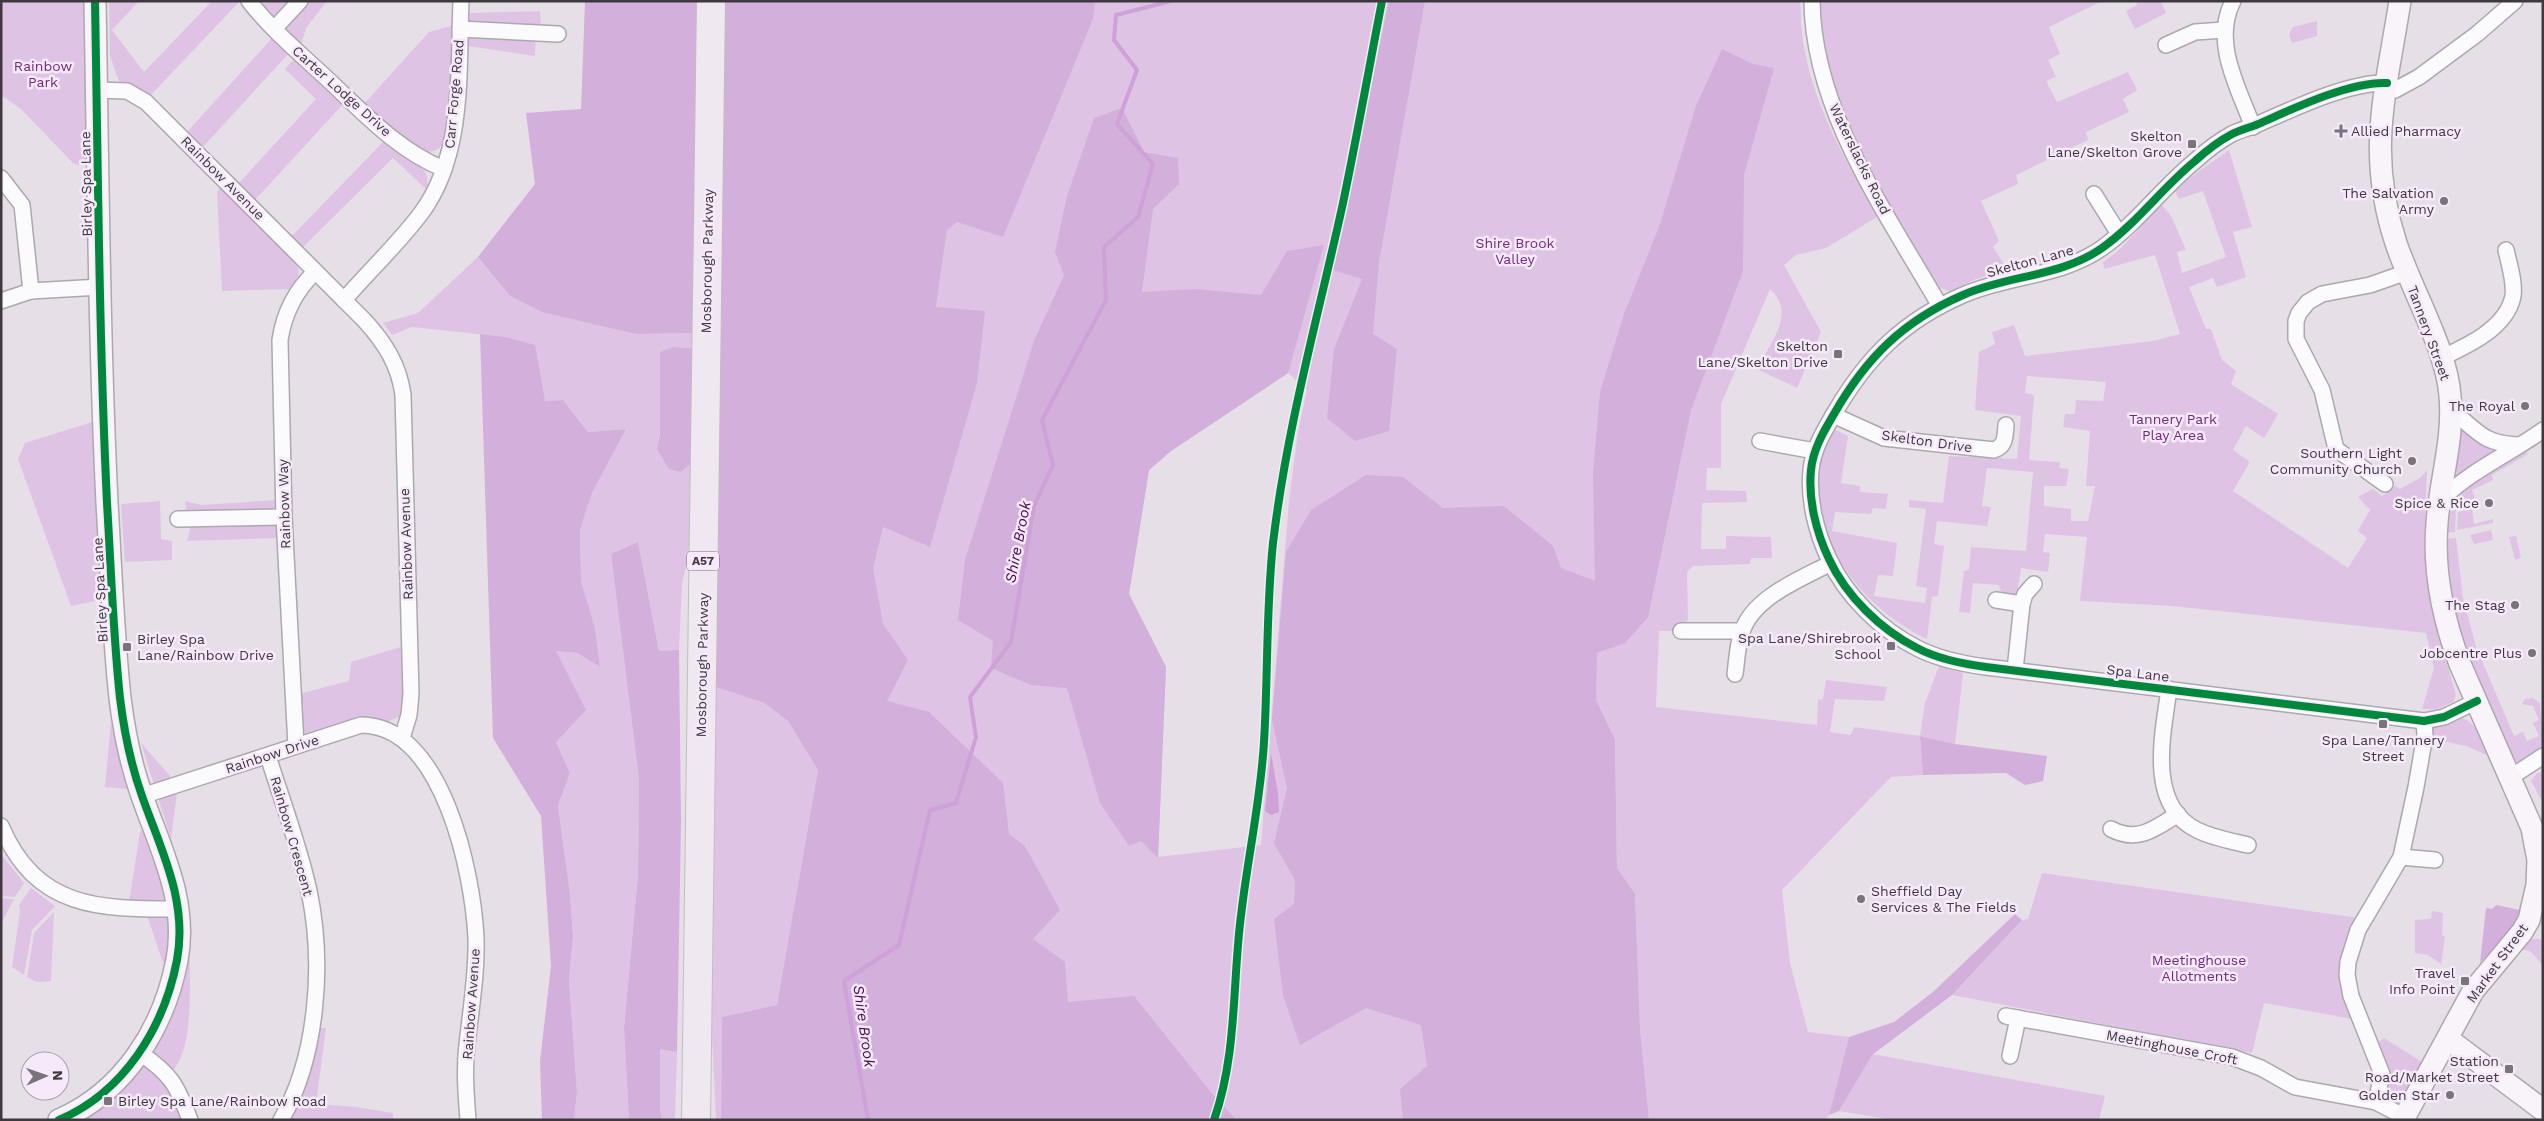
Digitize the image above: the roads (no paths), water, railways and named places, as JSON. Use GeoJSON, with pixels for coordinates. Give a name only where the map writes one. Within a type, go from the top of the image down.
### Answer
{"type":"FeatureCollection","features":[{"type":"Feature","properties":{"kind":"highway","name":"Mosborough Parkway"},"geometry":{"type":"LineString","coordinates":[[696,1120],[711,1]]}},
{"type":"Feature","properties":{"kind":"street","name":"Birley Spa Lane"},"geometry":{"type":"LineString","coordinates":[[59,1120],[107,1089],[125,1072],[140,1053],[156,1026],[171,985],[177,960],[180,909],[171,872],[142,796],[126,734],[117,670],[104,440],[95,1]]}},
{"type":"Feature","properties":{"kind":"street","name":"Carter Lodge Drive"},"geometry":{"type":"LineString","coordinates":[[249,1],[274,29],[406,149],[444,169]]}},
{"type":"Feature","properties":{"kind":"street"},"geometry":{"type":"LineString","coordinates":[[274,29],[300,1]]}},
{"type":"Feature","properties":{"kind":"street","name":"Carr Forge Road"},"geometry":{"type":"LineString","coordinates":[[344,300],[422,211],[444,169],[453,132],[461,1]]}},
{"type":"Feature","properties":{"kind":"street","name":"Waterslacks Road"},"geometry":{"type":"LineString","coordinates":[[1812,1],[1812,23],[1819,63],[1840,124],[1875,193],[1940,306]]}},
{"type":"Feature","properties":{"kind":"street"},"geometry":{"type":"LineString","coordinates":[[2233,1],[2225,16],[2224,30],[2227,52],[2253,127]]}},
{"type":"Feature","properties":{"kind":"street","name":"Tannery Street"},"geometry":{"type":"LineString","coordinates":[[2400,1],[2379,133],[2380,174],[2388,215],[2407,272],[2448,377],[2452,417],[2450,443],[2440,500],[2436,545],[2442,599],[2452,644],[2511,777]]}},
{"type":"Feature","properties":{"kind":"street"},"geometry":{"type":"LineString","coordinates":[[2386,86],[2395,90],[2419,77],[2477,34],[2515,1]]}},
{"type":"Feature","properties":{"kind":"street"},"geometry":{"type":"LineString","coordinates":[[460,29],[558,34]]}},
{"type":"Feature","properties":{"kind":"street"},"geometry":{"type":"LineString","coordinates":[[2166,45],[2195,32],[2224,30]]}},
{"type":"Feature","properties":{"kind":"street","name":"Skelton Lane"},"geometry":{"type":"LineString","coordinates":[[1831,563],[1815,517],[1810,484],[1815,450],[1852,383],[1878,350],[1940,306],[1983,287],[2073,265],[2104,247],[2203,154],[2233,134],[2324,97],[2368,85],[2386,86]]}},
{"type":"Feature","properties":{"kind":"street","name":"Rainbow Avenue"},"geometry":{"type":"LineString","coordinates":[[97,90],[127,91],[146,102],[379,336],[391,355],[401,381],[411,694],[409,715],[402,738],[421,757],[440,792],[459,840],[471,886],[476,962],[467,1046],[468,1120]]}},
{"type":"Feature","properties":{"kind":"street"},"geometry":{"type":"LineString","coordinates":[[1,178],[22,205],[31,291]]}},
{"type":"Feature","properties":{"kind":"street"},"geometry":{"type":"LineString","coordinates":[[2094,194],[2119,234]]}},
{"type":"Feature","properties":{"kind":"street"},"geometry":{"type":"LineString","coordinates":[[2441,358],[2479,340],[2489,332],[2508,307],[2513,297],[2513,286],[2506,250]]}},
{"type":"Feature","properties":{"kind":"street","name":"Rainbow Way"},"geometry":{"type":"LineString","coordinates":[[296,746],[284,516],[280,340],[286,312],[292,300],[315,272]]}},
{"type":"Feature","properties":{"kind":"street"},"geometry":{"type":"LineString","coordinates":[[2385,484],[2336,449],[2322,390],[2296,339],[2296,321],[2304,306],[2322,294],[2370,285],[2407,272]]}},
{"type":"Feature","properties":{"kind":"street"},"geometry":{"type":"LineString","coordinates":[[1,300],[31,291],[100,287]]}},
{"type":"Feature","properties":{"kind":"street","name":"Skelton Drive"},"geometry":{"type":"LineString","coordinates":[[1833,415],[1884,438],[1994,450],[2000,448],[2004,442],[2006,425]]}},
{"type":"Feature","properties":{"kind":"street"},"geometry":{"type":"LineString","coordinates":[[2452,417],[2461,418],[2479,435],[2496,444],[2518,445]]}},
{"type":"Feature","properties":{"kind":"street"},"geometry":{"type":"LineString","coordinates":[[2440,500],[2469,474],[2543,430]]}},
{"type":"Feature","properties":{"kind":"street"},"geometry":{"type":"LineString","coordinates":[[1760,441],[1815,450]]}},
{"type":"Feature","properties":{"kind":"street"},"geometry":{"type":"LineString","coordinates":[[178,519],[284,516]]}},
{"type":"Feature","properties":{"kind":"street"},"geometry":{"type":"LineString","coordinates":[[1735,674],[1734,654],[1742,631],[1751,617],[1780,589],[1831,563]]}},
{"type":"Feature","properties":{"kind":"street","name":"Spa Lane"},"geometry":{"type":"LineString","coordinates":[[1831,563],[1851,593],[1872,616],[1916,648],[1967,664],[2424,720],[2444,717],[2477,701]]}},
{"type":"Feature","properties":{"kind":"street"},"geometry":{"type":"LineString","coordinates":[[2016,670],[2022,604],[2025,594],[2034,584]]}},
{"type":"Feature","properties":{"kind":"street"},"geometry":{"type":"LineString","coordinates":[[1996,600],[2022,604]]}},
{"type":"Feature","properties":{"kind":"street"},"geometry":{"type":"LineString","coordinates":[[1681,631],[1742,631]]}},
{"type":"Feature","properties":{"kind":"street"},"geometry":{"type":"LineString","coordinates":[[2169,689],[2161,769],[2169,800],[2178,814],[2196,829],[2248,845]]}},
{"type":"Feature","properties":{"kind":"street"},"geometry":{"type":"LineString","coordinates":[[2376,1102],[2382,1074],[2350,996],[2347,975],[2348,962],[2358,930],[2401,857],[2416,787],[2424,735],[2424,720]]}},
{"type":"Feature","properties":{"kind":"street","name":"Rainbow Drive"},"geometry":{"type":"LineString","coordinates":[[142,796],[361,725],[381,727],[402,738]]}},
{"type":"Feature","properties":{"kind":"street","name":"Rainbow Crescent"},"geometry":{"type":"LineString","coordinates":[[268,756],[304,868],[314,915],[316,947],[313,1007],[308,1047],[298,1086],[281,1120]]}},
{"type":"Feature","properties":{"kind":"street"},"geometry":{"type":"LineString","coordinates":[[2511,777],[2543,756]]}},
{"type":"Feature","properties":{"kind":"street","name":"Market Street"},"geometry":{"type":"LineString","coordinates":[[2404,1119],[2473,991],[2522,932],[2536,923],[2536,846],[2532,828],[2511,777]]}},
{"type":"Feature","properties":{"kind":"street"},"geometry":{"type":"LineString","coordinates":[[2110,829],[2123,836],[2142,834],[2155,829],[2178,814]]}},
{"type":"Feature","properties":{"kind":"street"},"geometry":{"type":"LineString","coordinates":[[1,826],[13,850],[26,867],[54,892],[73,901],[94,905],[180,909]]}},
{"type":"Feature","properties":{"kind":"street"},"geometry":{"type":"LineString","coordinates":[[2401,857],[2435,860]]}},
{"type":"Feature","properties":{"kind":"street","name":"Meetinghouse Croft"},"geometry":{"type":"LineString","coordinates":[[2010,1056],[2012,1017],[2232,1056],[2261,1068],[2295,1087],[2376,1102],[2404,1119]]}},
{"type":"Feature","properties":{"kind":"street"},"geometry":{"type":"LineString","coordinates":[[2448,1039],[2543,1110]]}},
{"type":"Feature","properties":{"kind":"street"},"geometry":{"type":"LineString","coordinates":[[140,1053],[168,1074],[179,1092],[190,1120]]}},
{"type":"Feature","properties":{"kind":"waterway","name":"Shire Brook"},"geometry":{"type":"LineString","coordinates":[[868,1120],[844,981],[899,945],[930,810],[956,803],[976,737],[970,697],[1011,642],[1034,506],[1053,465],[1042,420],[1106,300],[1104,247],[1138,217],[1153,164],[1117,124],[1137,70],[1114,40],[1116,15],[1171,1]]}},
{"type":"Feature","properties":{"kind":"place","name":"Allied Pharmacy"},"geometry":{"type":"Point","coordinates":[2341,131]}},
{"type":"Feature","properties":{"kind":"place","name":"Skelton Lane/Skelton Grove"},"geometry":{"type":"Point","coordinates":[2192,144]}},
{"type":"Feature","properties":{"kind":"place","name":"The Salvation Army"},"geometry":{"type":"Point","coordinates":[2444,201]}},
{"type":"Feature","properties":{"kind":"place","name":"Skelton Lane/Skelton Drive"},"geometry":{"type":"Point","coordinates":[1838,354]}},
{"type":"Feature","properties":{"kind":"place","name":"The Royal"},"geometry":{"type":"Point","coordinates":[2525,406]}},
{"type":"Feature","properties":{"kind":"place","name":"Southern Light Community Church"},"geometry":{"type":"Point","coordinates":[2412,461]}},
{"type":"Feature","properties":{"kind":"place","name":"Spice & Rice"},"geometry":{"type":"Point","coordinates":[2489,503]}},
{"type":"Feature","properties":{"kind":"place","name":"The Stag"},"geometry":{"type":"Point","coordinates":[2515,605]}},
{"type":"Feature","properties":{"kind":"place","name":"Spa Lane/Shirebrook School"},"geometry":{"type":"Point","coordinates":[1891,646]}},
{"type":"Feature","properties":{"kind":"place","name":"Birley Spa Lane/Rainbow Drive"},"geometry":{"type":"Point","coordinates":[127,647]}},
{"type":"Feature","properties":{"kind":"place","name":"Jobcentre Plus"},"geometry":{"type":"Point","coordinates":[2532,653]}},
{"type":"Feature","properties":{"kind":"place","name":"Spa Lane/Tannery Street"},"geometry":{"type":"Point","coordinates":[2383,724]}},
{"type":"Feature","properties":{"kind":"place","name":"Sheffield Day Services & The Fields"},"geometry":{"type":"Point","coordinates":[1861,899]}},
{"type":"Feature","properties":{"kind":"place","name":"Travel Info Point"},"geometry":{"type":"Point","coordinates":[2465,981]}},
{"type":"Feature","properties":{"kind":"place","name":"Station Road/Market Street"},"geometry":{"type":"Point","coordinates":[2509,1069]}},
{"type":"Feature","properties":{"kind":"place","name":"Golden Star"},"geometry":{"type":"Point","coordinates":[2450,1095]}},
{"type":"Feature","properties":{"kind":"place","name":"Birley Spa Lane/Rainbow Road"},"geometry":{"type":"Point","coordinates":[108,1101]}},
{"type":"Feature","properties":{"kind":"park label","name":"Rainbow Park"},"geometry":{"type":"Point","coordinates":[43,74]}},
{"type":"Feature","properties":{"kind":"park label","name":"Shire Brook Valley"},"geometry":{"type":"Point","coordinates":[1515,252]}},
{"type":"Feature","properties":{"kind":"park label","name":"Tannery Park Play Area"},"geometry":{"type":"Point","coordinates":[2173,428]}},
{"type":"Feature","properties":{"kind":"park label","name":"Meetinghouse Allotments"},"geometry":{"type":"Point","coordinates":[2199,968]}}]}
